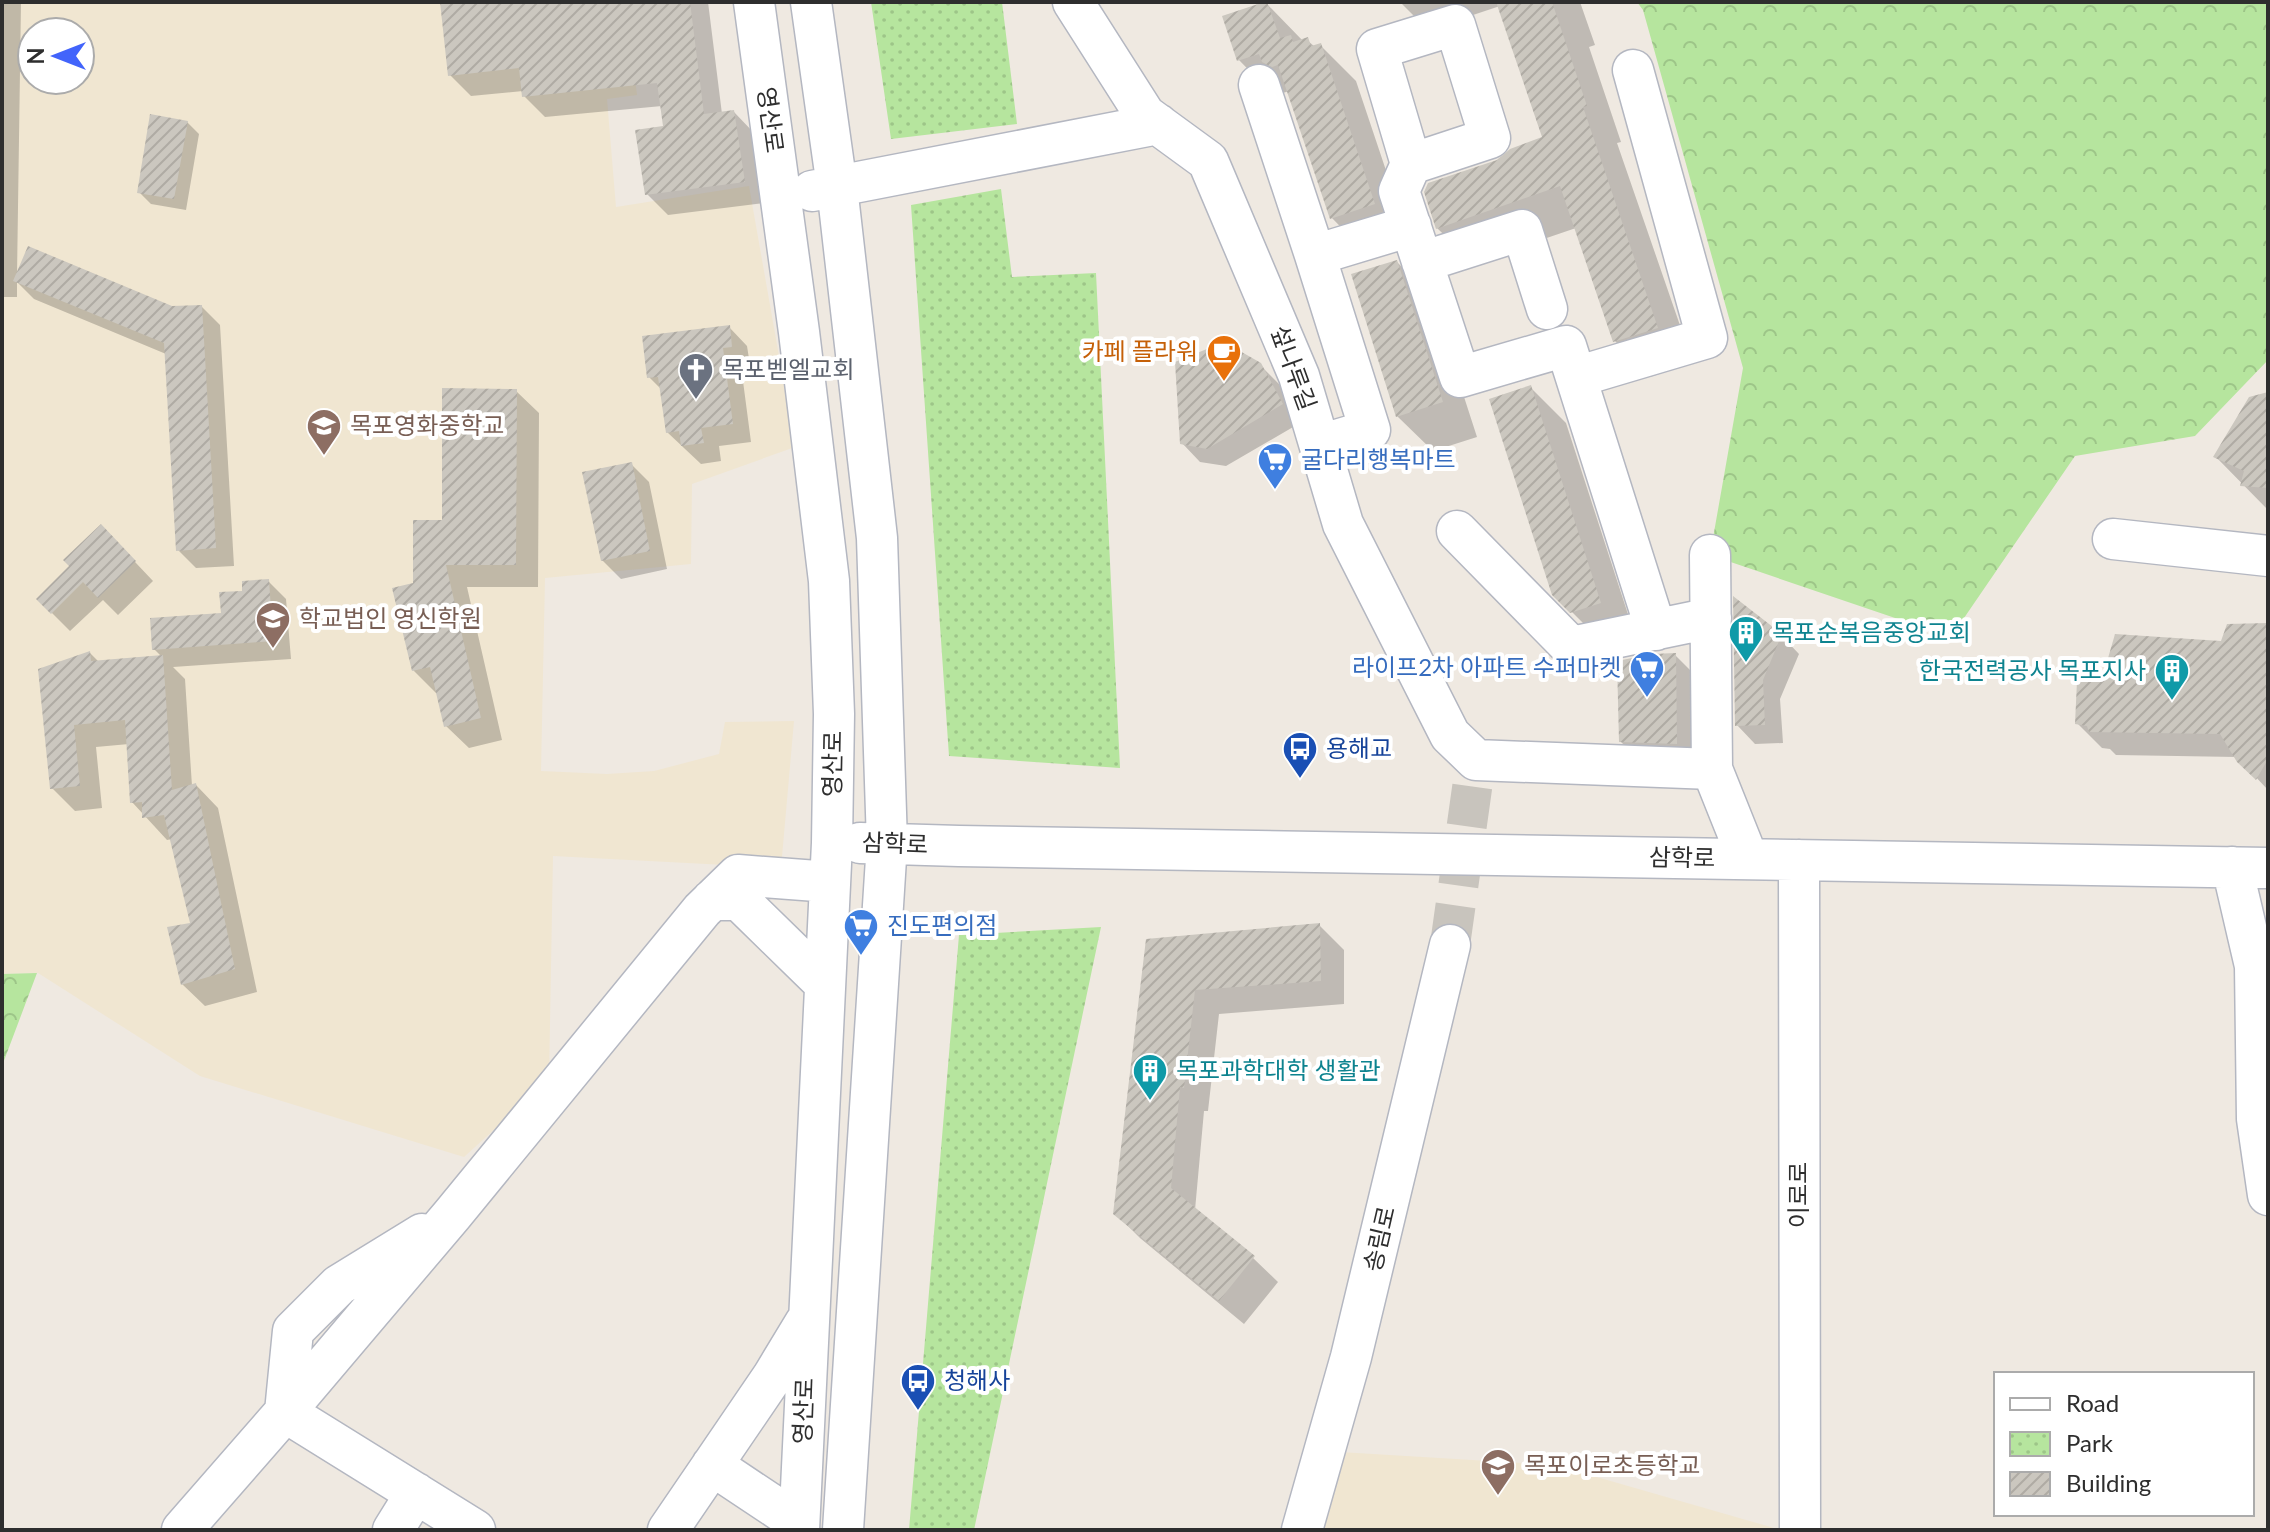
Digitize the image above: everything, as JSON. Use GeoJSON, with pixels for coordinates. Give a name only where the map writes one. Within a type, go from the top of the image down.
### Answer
{"type":"FeatureCollection","features":[{"type":"Feature","properties":{"kind":"street","name":"영산로"},"geometry":{"type":"LineString","coordinates":[[754,2],[829,581],[834,714],[832,843],[799,1527]]}},
{"type":"Feature","properties":{"kind":"street","name":"영산로"},"geometry":{"type":"LineString","coordinates":[[811,2],[837,187],[877,538],[887,843],[843,1530]]}},
{"type":"Feature","properties":{"kind":"street","name":"섶나루길"},"geometry":{"type":"LineString","coordinates":[[1073,2],[1145,115],[1208,161],[1299,376],[1343,524],[1450,735],[1476,760],[1712,769]]}},
{"type":"Feature","properties":{"kind":"street"},"geometry":{"type":"LineString","coordinates":[[1576,377],[1707,338],[1633,70]]}},
{"type":"Feature","properties":{"kind":"street"},"geometry":{"type":"LineString","coordinates":[[1259,85],[1370,430],[1320,445]]}},
{"type":"Feature","properties":{"kind":"street"},"geometry":{"type":"LineString","coordinates":[[781,197],[1158,124]]}},
{"type":"Feature","properties":{"kind":"street"},"geometry":{"type":"LineString","coordinates":[[1411,164],[1399,191],[1460,377],[1566,346],[1656,630]]}},
{"type":"Feature","properties":{"kind":"street"},"geometry":{"type":"LineString","coordinates":[[1315,255],[1522,230],[1547,309]]}},
{"type":"Feature","properties":{"kind":"street"},"geometry":{"type":"LineString","coordinates":[[1457,531],[1571,647],[1711,618]]}},
{"type":"Feature","properties":{"kind":"street"},"geometry":{"type":"LineString","coordinates":[[2113,539],[2268,556]]}},
{"type":"Feature","properties":{"kind":"street"},"geometry":{"type":"LineString","coordinates":[[1710,555],[1712,769],[1748,859]]}},
{"type":"Feature","properties":{"kind":"street","name":"삼학로"},"geometry":{"type":"LineString","coordinates":[[832,843],[2250,867]]}},
{"type":"Feature","properties":{"kind":"street","name":"이로로"},"geometry":{"type":"LineString","coordinates":[[1799,860],[1800,1530]]}},
{"type":"Feature","properties":{"kind":"street"},"geometry":{"type":"LineString","coordinates":[[2250,867],[2257,1119],[2268,1195]]}},
{"type":"Feature","properties":{"kind":"street"},"geometry":{"type":"LineString","coordinates":[[182,1530],[452,1215],[712,900],[738,875],[830,882]]}},
{"type":"Feature","properties":{"kind":"street"},"geometry":{"type":"LineString","coordinates":[[712,900],[739,900],[825,984]]}},
{"type":"Feature","properties":{"kind":"street","name":"송림로"},"geometry":{"type":"LineString","coordinates":[[1302,1530],[1351,1357],[1450,945]]}},
{"type":"Feature","properties":{"kind":"street"},"geometry":{"type":"LineString","coordinates":[[668,1530],[773,1376],[807,1319]]}},
{"type":"Feature","properties":{"kind":"street"},"geometry":{"type":"LineString","coordinates":[[285,1412],[475,1530]]}},
{"type":"Feature","properties":{"kind":"street"},"geometry":{"type":"LineString","coordinates":[[712,1465],[799,1527]]}},
{"type":"Feature","properties":{"kind":"street"},"geometry":{"type":"LineString","coordinates":[[393,1530],[416,1493]]}},
{"type":"Feature","properties":{"kind":"shaded area","name":"학교법인 영신학원"},"geometry":{"type":"Polygon","coordinates":[[[2,2],[625,2],[637,95],[607,99],[616,207],[749,186],[795,447],[692,484],[691,564],[545,578],[541,771],[607,774],[654,771],[719,754],[725,722],[794,721],[781,868],[553,856],[549,1080],[464,1157],[200,1076],[38,973],[2,974],[2,2]]]}},
{"type":"Feature","properties":{"kind":"shaded area","name":"목포이로초등학교"},"geometry":{"type":"Polygon","coordinates":[[[1340,1452],[1555,1465],[1781,1530],[1318,1530],[1340,1452]]]}},
{"type":"Feature","properties":{"kind":"green space"},"geometry":{"type":"Polygon","coordinates":[[[871,2],[1002,2],[1017,124],[891,139],[871,2]]]}},
{"type":"Feature","properties":{"kind":"green space"},"geometry":{"type":"Polygon","coordinates":[[[1637,2],[2268,2],[2268,360],[2195,436],[2075,456],[1951,637],[1710,555],[1743,368],[1643,10],[1637,2]]]}},
{"type":"Feature","properties":{"kind":"green space"},"geometry":{"type":"Polygon","coordinates":[[[1001,189],[1012,277],[1096,273],[1120,768],[949,756],[911,205],[1001,189]]]}},
{"type":"Feature","properties":{"kind":"green space"},"geometry":{"type":"Polygon","coordinates":[[[1101,927],[974,1530],[909,1530],[959,935],[1101,927]]]}},
{"type":"Feature","properties":{"kind":"green space"},"geometry":{"type":"Polygon","coordinates":[[[37,973],[2,1066],[2,974],[37,973]]]}},
{"type":"Feature","properties":{"kind":"building"},"geometry":{"type":"Polygon","coordinates":[[[440,2],[690,2],[704,114],[734,110],[745,182],[645,195],[635,130],[663,126],[657,83],[522,97],[519,68],[448,76],[440,2]]]}},
{"type":"Feature","properties":{"kind":"building"},"geometry":{"type":"Polygon","coordinates":[[[1267,2],[1280,38],[1291,35],[1293,42],[1308,37],[1311,46],[1321,43],[1375,204],[1330,219],[1278,65],[1272,67],[1262,62],[1259,54],[1237,61],[1222,16],[1267,2]]]}},
{"type":"Feature","properties":{"kind":"building"},"geometry":{"type":"Polygon","coordinates":[[[1496,2],[1552,2],[1587,106],[1583,107],[1658,328],[1613,342],[1560,186],[1436,229],[1424,192],[1428,183],[1497,160],[1510,149],[1542,137],[1496,2]]]}},
{"type":"Feature","properties":{"kind":"building"},"geometry":{"type":"Polygon","coordinates":[[[150,114],[188,121],[174,199],[137,193],[150,114]]]}},
{"type":"Feature","properties":{"kind":"building"},"geometry":{"type":"Polygon","coordinates":[[[28,246],[172,306],[202,305],[216,548],[176,551],[164,343],[13,281],[28,246]]]}},
{"type":"Feature","properties":{"kind":"building"},"geometry":{"type":"Polygon","coordinates":[[[1397,260],[1443,402],[1396,417],[1351,274],[1397,260]]]}},
{"type":"Feature","properties":{"kind":"building","name":"목포벧엘교회"},"geometry":{"type":"Polygon","coordinates":[[[730,325],[732,347],[723,348],[733,424],[701,428],[704,443],[681,446],[679,431],[666,433],[658,377],[647,378],[642,336],[730,325]]]}},
{"type":"Feature","properties":{"kind":"building","name":"카페 플라워"},"geometry":{"type":"Polygon","coordinates":[[[1224,342],[1261,363],[1283,404],[1207,449],[1180,444],[1175,362],[1224,342]]]}},
{"type":"Feature","properties":{"kind":"building"},"geometry":{"type":"Polygon","coordinates":[[[1531,385],[1601,603],[1570,613],[1552,595],[1489,399],[1531,385]]]}},
{"type":"Feature","properties":{"kind":"building"},"geometry":{"type":"Polygon","coordinates":[[[442,388],[517,389],[516,565],[446,565],[481,718],[444,727],[430,667],[412,671],[392,588],[413,583],[413,520],[442,520],[442,388]]]}},
{"type":"Feature","properties":{"kind":"building"},"geometry":{"type":"Polygon","coordinates":[[[2268,392],[2268,488],[2240,486],[2244,471],[2213,457],[2249,397],[2268,392]]]}},
{"type":"Feature","properties":{"kind":"building"},"geometry":{"type":"Polygon","coordinates":[[[632,462],[650,551],[601,561],[582,472],[632,462]]]}},
{"type":"Feature","properties":{"kind":"building"},"geometry":{"type":"Polygon","coordinates":[[[101,524],[136,561],[98,598],[83,582],[51,614],[36,599],[69,566],[63,560],[101,524]]]}},
{"type":"Feature","properties":{"kind":"building"},"geometry":{"type":"Polygon","coordinates":[[[269,579],[273,641],[152,650],[150,618],[221,613],[219,592],[242,591],[242,581],[269,579]]]}},
{"type":"Feature","properties":{"kind":"building","name":"목포순복음중앙교회"},"geometry":{"type":"Polygon","coordinates":[[[1733,596],[1782,634],[1763,680],[1765,725],[1735,726],[1733,596]]]}},
{"type":"Feature","properties":{"kind":"building","name":"한국전력공사 목포지사"},"geometry":{"type":"Polygon","coordinates":[[[2268,623],[2268,759],[2256,780],[2237,762],[2220,734],[2089,732],[2087,726],[2075,724],[2077,681],[2104,672],[2115,634],[2221,641],[2227,624],[2268,623]]]}},
{"type":"Feature","properties":{"kind":"building"},"geometry":{"type":"Polygon","coordinates":[[[90,651],[91,661],[163,655],[172,790],[196,783],[235,969],[181,985],[167,927],[190,923],[164,815],[142,818],[142,802],[130,803],[125,720],[74,725],[80,786],[50,789],[38,669],[90,651]]]}},
{"type":"Feature","properties":{"kind":"building","name":"라이프2차 아파트 수퍼마켓"},"geometry":{"type":"Polygon","coordinates":[[[1676,653],[1677,744],[1619,742],[1617,661],[1676,653]]]}},
{"type":"Feature","properties":{"kind":"building","name":"목포과학대학 생활관"},"geometry":{"type":"Polygon","coordinates":[[[1320,923],[1321,981],[1195,990],[1184,1088],[1180,1087],[1171,1188],[1255,1256],[1219,1301],[1113,1214],[1146,939],[1320,923]]]}},
{"type":"Feature","properties":{"kind":"tunnel"},"geometry":{"type":"LineString","coordinates":[[1450,945],[1476,760]]}},
{"type":"Feature","properties":{"kind":"place","name":"카페 플라워"},"geometry":{"type":"Point","coordinates":[1224,383]}},
{"type":"Feature","properties":{"kind":"place","name":"목포벧엘교회"},"geometry":{"type":"Point","coordinates":[696,401]}},
{"type":"Feature","properties":{"kind":"place","name":"목포영화중학교"},"geometry":{"type":"Point","coordinates":[324,457]}},
{"type":"Feature","properties":{"kind":"place","name":"굴다리행복마트"},"geometry":{"type":"Point","coordinates":[1275,491]}},
{"type":"Feature","properties":{"kind":"place","name":"학교법인 영신학원"},"geometry":{"type":"Point","coordinates":[273,650]}},
{"type":"Feature","properties":{"kind":"place","name":"목포순복음중앙교회"},"geometry":{"type":"Point","coordinates":[1746,664]}},
{"type":"Feature","properties":{"kind":"place","name":"라이프2차 아파트 수퍼마켓"},"geometry":{"type":"Point","coordinates":[1647,699]}},
{"type":"Feature","properties":{"kind":"place","name":"한국전력공사 목포지사"},"geometry":{"type":"Point","coordinates":[2172,702]}},
{"type":"Feature","properties":{"kind":"place","name":"용해교"},"geometry":{"type":"Point","coordinates":[1300,780]}},
{"type":"Feature","properties":{"kind":"place","name":"진도편의점"},"geometry":{"type":"Point","coordinates":[861,957]}},
{"type":"Feature","properties":{"kind":"place","name":"목포과학대학 생활관"},"geometry":{"type":"Point","coordinates":[1150,1102]}},
{"type":"Feature","properties":{"kind":"place","name":"청해사"},"geometry":{"type":"Point","coordinates":[918,1412]}},
{"type":"Feature","properties":{"kind":"place","name":"목포이로초등학교"},"geometry":{"type":"Point","coordinates":[1498,1497]}}]}
